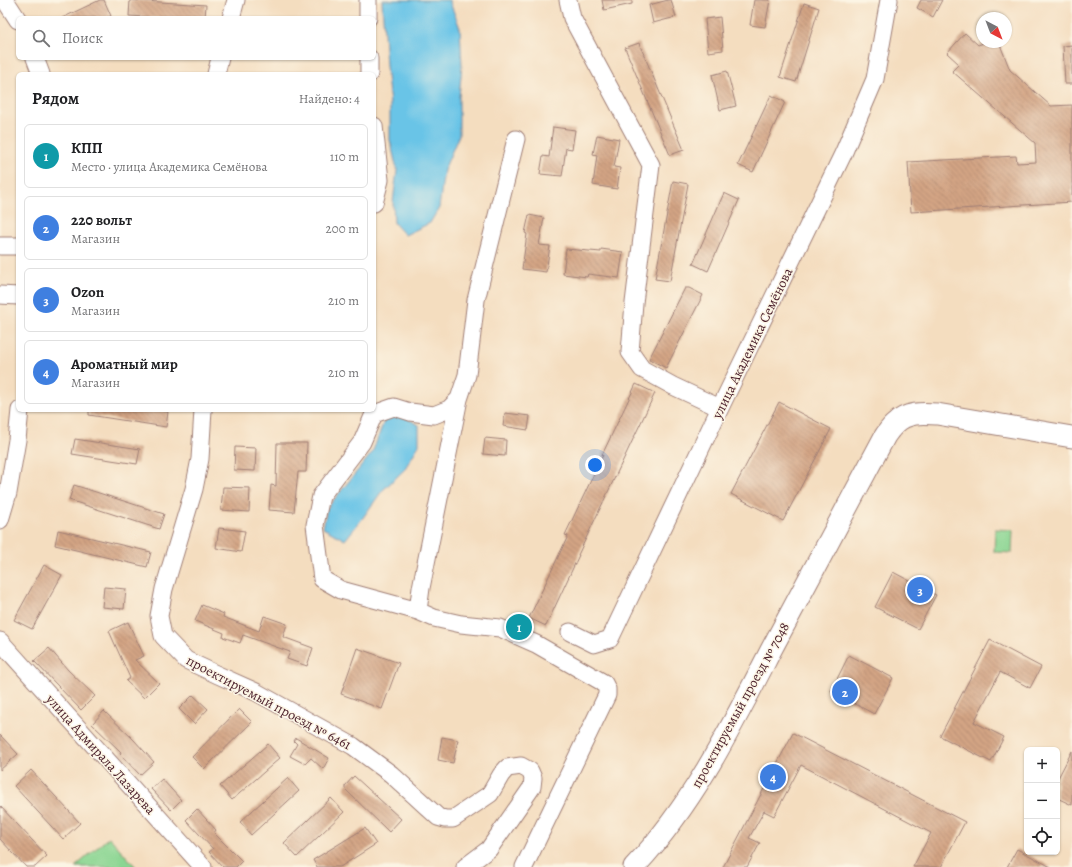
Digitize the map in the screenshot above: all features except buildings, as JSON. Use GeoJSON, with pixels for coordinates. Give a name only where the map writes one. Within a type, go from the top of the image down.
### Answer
{"type":"FeatureCollection","features":[{"type":"Feature","properties":{"kind":"main road","name":"проектируемый проезд № 7048"},"geometry":{"type":"LineString","coordinates":[[634,867],[664,833],[689,798],[735,720],[885,436],[896,423],[905,416],[909,415],[924,413],[937,414],[1072,437]]}},
{"type":"Feature","properties":{"kind":"street"},"geometry":{"type":"LineString","coordinates":[[5,0],[16,17]]}},
{"type":"Feature","properties":{"kind":"street"},"geometry":{"type":"LineString","coordinates":[[232,16],[236,0]]}},
{"type":"Feature","properties":{"kind":"street"},"geometry":{"type":"LineString","coordinates":[[368,0],[368,16]]}},
{"type":"Feature","properties":{"kind":"street"},"geometry":{"type":"LineString","coordinates":[[568,0],[572,18],[651,164],[634,304],[630,352],[642,369],[673,386],[720,408]]}},
{"type":"Feature","properties":{"kind":"street","name":"улица Академика Семёнова"},"geometry":{"type":"LineString","coordinates":[[570,632],[594,644],[610,639],[843,154],[875,79],[889,0]]}},
{"type":"Feature","properties":{"kind":"street"},"geometry":{"type":"LineString","coordinates":[[36,60],[40,72]]}},
{"type":"Feature","properties":{"kind":"street"},"geometry":{"type":"LineString","coordinates":[[216,72],[220,60]]}},
{"type":"Feature","properties":{"kind":"street"},"geometry":{"type":"LineString","coordinates":[[369,60],[369,72]]}},
{"type":"Feature","properties":{"kind":"street"},"geometry":{"type":"LineString","coordinates":[[418,611],[421,588],[459,399],[467,375],[476,300],[516,139]]}},
{"type":"Feature","properties":{"kind":"street"},"geometry":{"type":"LineString","coordinates":[[376,144],[380,180],[376,195]]}},
{"type":"Feature","properties":{"kind":"street"},"geometry":{"type":"LineString","coordinates":[[0,246],[16,246]]}},
{"type":"Feature","properties":{"kind":"street"},"geometry":{"type":"LineString","coordinates":[[0,295],[16,296]]}},
{"type":"Feature","properties":{"kind":"street"},"geometry":{"type":"LineString","coordinates":[[376,412],[394,407],[410,412],[434,415],[449,409],[459,399]]}},
{"type":"Feature","properties":{"kind":"street"},"geometry":{"type":"LineString","coordinates":[[0,520],[8,493],[17,440],[20,412]]}},
{"type":"Feature","properties":{"kind":"street","name":"проектируемый проезд № 6461"},"geometry":{"type":"LineString","coordinates":[[203,412],[200,459],[194,489],[164,589],[159,616],[163,636],[186,660],[256,692],[353,746],[391,774],[438,817],[453,819],[490,794],[507,768],[521,766],[530,771],[533,778],[532,786],[489,849],[465,867]]}},
{"type":"Feature","properties":{"kind":"street"},"geometry":{"type":"LineString","coordinates":[[374,412],[362,442],[321,496],[314,525],[322,579],[341,590],[418,611],[434,618],[461,624],[500,628],[536,644],[604,683],[607,689],[607,695],[524,867]]}},
{"type":"Feature","properties":{"kind":"street","name":"улица Адмирала Лазарева"},"geometry":{"type":"LineString","coordinates":[[0,642],[203,867]]}},
{"type":"Feature","properties":{"kind":"green space"},"geometry":{"type":"Polygon","coordinates":[[[995,529],[1013,530],[1012,553],[994,552],[995,529]]]}},
{"type":"Feature","properties":{"kind":"green space"},"geometry":{"type":"Polygon","coordinates":[[[109,837],[136,867],[75,867],[109,837]]]}},
{"type":"Feature","properties":{"kind":"water"},"geometry":{"type":"Polygon","coordinates":[[[382,0],[449,0],[460,28],[462,65],[459,97],[459,135],[444,170],[439,208],[430,223],[405,235],[394,223],[393,202],[397,170],[390,140],[390,104],[382,0]]]}},
{"type":"Feature","properties":{"kind":"water"},"geometry":{"type":"Polygon","coordinates":[[[397,413],[419,425],[419,445],[404,470],[382,491],[345,540],[323,528],[327,508],[372,453],[386,416],[397,413]]]}},
{"type":"Feature","properties":{"kind":"place","name":"Ozon"},"geometry":{"type":"Point","coordinates":[920,590]}},
{"type":"Feature","properties":{"kind":"place","name":"КПП"},"geometry":{"type":"Point","coordinates":[519,627]}},
{"type":"Feature","properties":{"kind":"place","name":"220 вольт"},"geometry":{"type":"Point","coordinates":[845,692]}},
{"type":"Feature","properties":{"kind":"place","name":"Ароматный мир"},"geometry":{"type":"Point","coordinates":[773,777]}}]}
